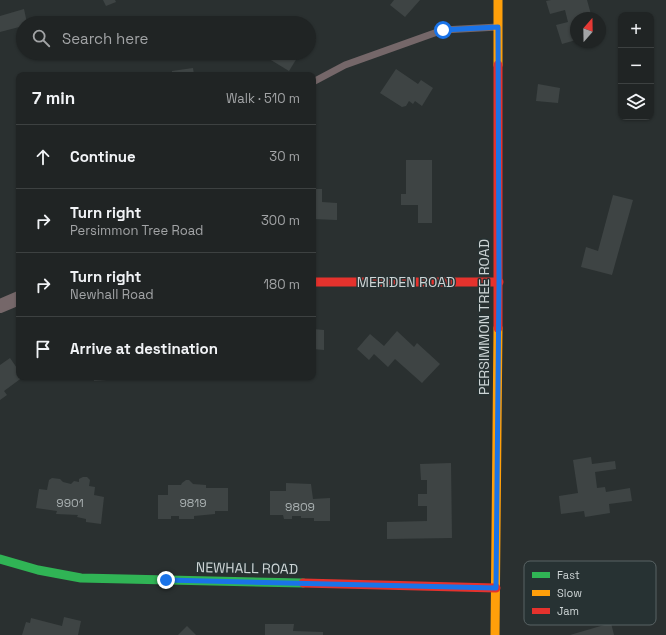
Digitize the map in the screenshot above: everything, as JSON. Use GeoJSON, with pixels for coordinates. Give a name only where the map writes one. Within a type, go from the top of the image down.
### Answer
{"type":"FeatureCollection","features":[{"type":"Feature","properties":{"kind":"street","name":"PERSIMMON TREE ROAD"},"geometry":{"type":"LineString","coordinates":[[495,635],[499,282],[498,0]]}},
{"type":"Feature","properties":{"kind":"street","name":"MERIDEN ROAD"},"geometry":{"type":"LineString","coordinates":[[316,282],[499,282]]}},
{"type":"Feature","properties":{"kind":"street"},"geometry":{"type":"LineString","coordinates":[[0,306],[16,299]]}},
{"type":"Feature","properties":{"kind":"street","name":"NEWHALL ROAD"},"geometry":{"type":"LineString","coordinates":[[0,559],[38,570],[81,578],[496,588]]}},
{"type":"Feature","properties":{"kind":"lane"},"geometry":{"type":"LineString","coordinates":[[316,80],[345,66],[443,30],[498,27]]}},
{"type":"Feature","properties":{"kind":"building"},"geometry":{"type":"Polygon","coordinates":[[[103,0],[115,0],[116,2],[106,6],[103,0]]]}},
{"type":"Feature","properties":{"kind":"building"},"geometry":{"type":"Polygon","coordinates":[[[394,0],[420,0],[405,17],[390,5],[394,0]]]}},
{"type":"Feature","properties":{"kind":"building"},"geometry":{"type":"Polygon","coordinates":[[[587,0],[590,12],[570,12],[570,42],[562,44],[556,25],[568,22],[565,10],[550,14],[546,1],[587,0]]]}},
{"type":"Feature","properties":{"kind":"building"},"geometry":{"type":"Polygon","coordinates":[[[24,9],[26,16],[16,16],[16,28],[0,32],[0,16],[24,9]]]}},
{"type":"Feature","properties":{"kind":"building"},"geometry":{"type":"Polygon","coordinates":[[[271,60],[296,60],[289,71],[271,60]]]}},
{"type":"Feature","properties":{"kind":"building"},"geometry":{"type":"Polygon","coordinates":[[[193,68],[194,72],[172,72],[193,68]]]}},
{"type":"Feature","properties":{"kind":"building"},"geometry":{"type":"Polygon","coordinates":[[[396,69],[418,84],[421,80],[433,88],[422,106],[415,101],[413,104],[409,101],[406,106],[402,107],[380,93],[396,69]]]}},
{"type":"Feature","properties":{"kind":"building"},"geometry":{"type":"Polygon","coordinates":[[[538,84],[560,88],[558,103],[536,101],[538,84]]]}},
{"type":"Feature","properties":{"kind":"building"},"geometry":{"type":"Polygon","coordinates":[[[406,160],[432,160],[432,223],[418,223],[418,205],[401,205],[401,194],[406,194],[406,160]]]}},
{"type":"Feature","properties":{"kind":"building"},"geometry":{"type":"Polygon","coordinates":[[[316,189],[322,189],[322,202],[337,203],[337,220],[316,219],[316,189]]]}},
{"type":"Feature","properties":{"kind":"building"},"geometry":{"type":"Polygon","coordinates":[[[613,195],[633,200],[612,275],[581,267],[586,247],[598,251],[613,195]]]}},
{"type":"Feature","properties":{"kind":"building"},"geometry":{"type":"Polygon","coordinates":[[[316,329],[324,330],[324,350],[316,349],[316,329]]]}},
{"type":"Feature","properties":{"kind":"building"},"geometry":{"type":"Polygon","coordinates":[[[397,331],[414,347],[417,343],[440,364],[422,383],[395,359],[388,367],[374,354],[369,360],[357,349],[370,334],[384,346],[397,331]]]}},
{"type":"Feature","properties":{"kind":"building"},"geometry":{"type":"Polygon","coordinates":[[[10,358],[16,367],[16,380],[19,380],[4,391],[7,395],[0,400],[0,365],[10,358]]]}},
{"type":"Feature","properties":{"kind":"building"},"geometry":{"type":"Polygon","coordinates":[[[591,457],[592,464],[615,461],[616,469],[595,472],[597,488],[605,487],[606,492],[630,488],[632,501],[609,504],[610,513],[585,517],[584,511],[561,514],[559,496],[578,493],[573,460],[591,457]]]}},
{"type":"Feature","properties":{"kind":"building"},"geometry":{"type":"Polygon","coordinates":[[[451,463],[452,538],[387,539],[387,522],[427,521],[427,506],[418,506],[418,494],[427,494],[427,480],[421,480],[420,464],[451,463]]]}},
{"type":"Feature","properties":{"kind":"building"},"geometry":{"type":"Polygon","coordinates":[[[87,477],[90,480],[89,486],[95,487],[94,495],[104,497],[101,524],[86,522],[86,519],[77,517],[78,515],[56,514],[57,511],[36,508],[39,489],[47,490],[49,480],[52,478],[60,479],[63,482],[71,484],[74,481],[79,482],[79,479],[87,477]]]}},
{"type":"Feature","properties":{"kind":"building"},"geometry":{"type":"Polygon","coordinates":[[[186,480],[189,480],[193,484],[206,485],[206,488],[228,488],[228,511],[215,511],[215,514],[194,516],[194,519],[179,519],[179,516],[171,516],[171,519],[158,519],[158,495],[168,495],[168,485],[181,485],[186,480]]]}},
{"type":"Feature","properties":{"kind":"building"},"geometry":{"type":"Polygon","coordinates":[[[286,483],[311,484],[313,499],[330,498],[330,521],[314,521],[314,518],[301,518],[301,516],[292,516],[292,519],[284,519],[283,515],[270,515],[270,491],[286,491],[286,483]]]}},
{"type":"Feature","properties":{"kind":"building"},"geometry":{"type":"Polygon","coordinates":[[[64,617],[81,621],[78,635],[22,635],[26,622],[30,623],[31,618],[62,626],[64,617]]]}},
{"type":"Feature","properties":{"kind":"building"},"geometry":{"type":"Polygon","coordinates":[[[265,624],[294,624],[293,631],[323,632],[323,635],[265,635],[265,624]]]}},
{"type":"Feature","properties":{"kind":"building"},"geometry":{"type":"Polygon","coordinates":[[[604,625],[612,625],[614,635],[570,635],[604,625]]]}},
{"type":"Feature","properties":{"kind":"building"},"geometry":{"type":"Polygon","coordinates":[[[187,626],[196,635],[178,635],[187,626]]]}},
{"type":"Feature","properties":{"kind":"traffic: fast"},"geometry":{"type":"LineString","coordinates":[[0,559],[38,570],[81,578],[303,583]]}},
{"type":"Feature","properties":{"kind":"traffic: slow"},"geometry":{"type":"LineString","coordinates":[[498,0],[498,65]]}},
{"type":"Feature","properties":{"kind":"traffic: slow"},"geometry":{"type":"LineString","coordinates":[[495,635],[498,328]]}},
{"type":"Feature","properties":{"kind":"traffic: jam"},"geometry":{"type":"LineString","coordinates":[[498,65],[498,328]]}},
{"type":"Feature","properties":{"kind":"traffic: jam"},"geometry":{"type":"LineString","coordinates":[[316,282],[499,282]]}},
{"type":"Feature","properties":{"kind":"traffic: jam"},"geometry":{"type":"LineString","coordinates":[[303,583],[496,588]]}},
{"type":"Feature","properties":{"kind":"route"},"geometry":{"type":"LineString","coordinates":[[166,580],[496,588],[499,282],[498,27],[443,30]]}}]}
